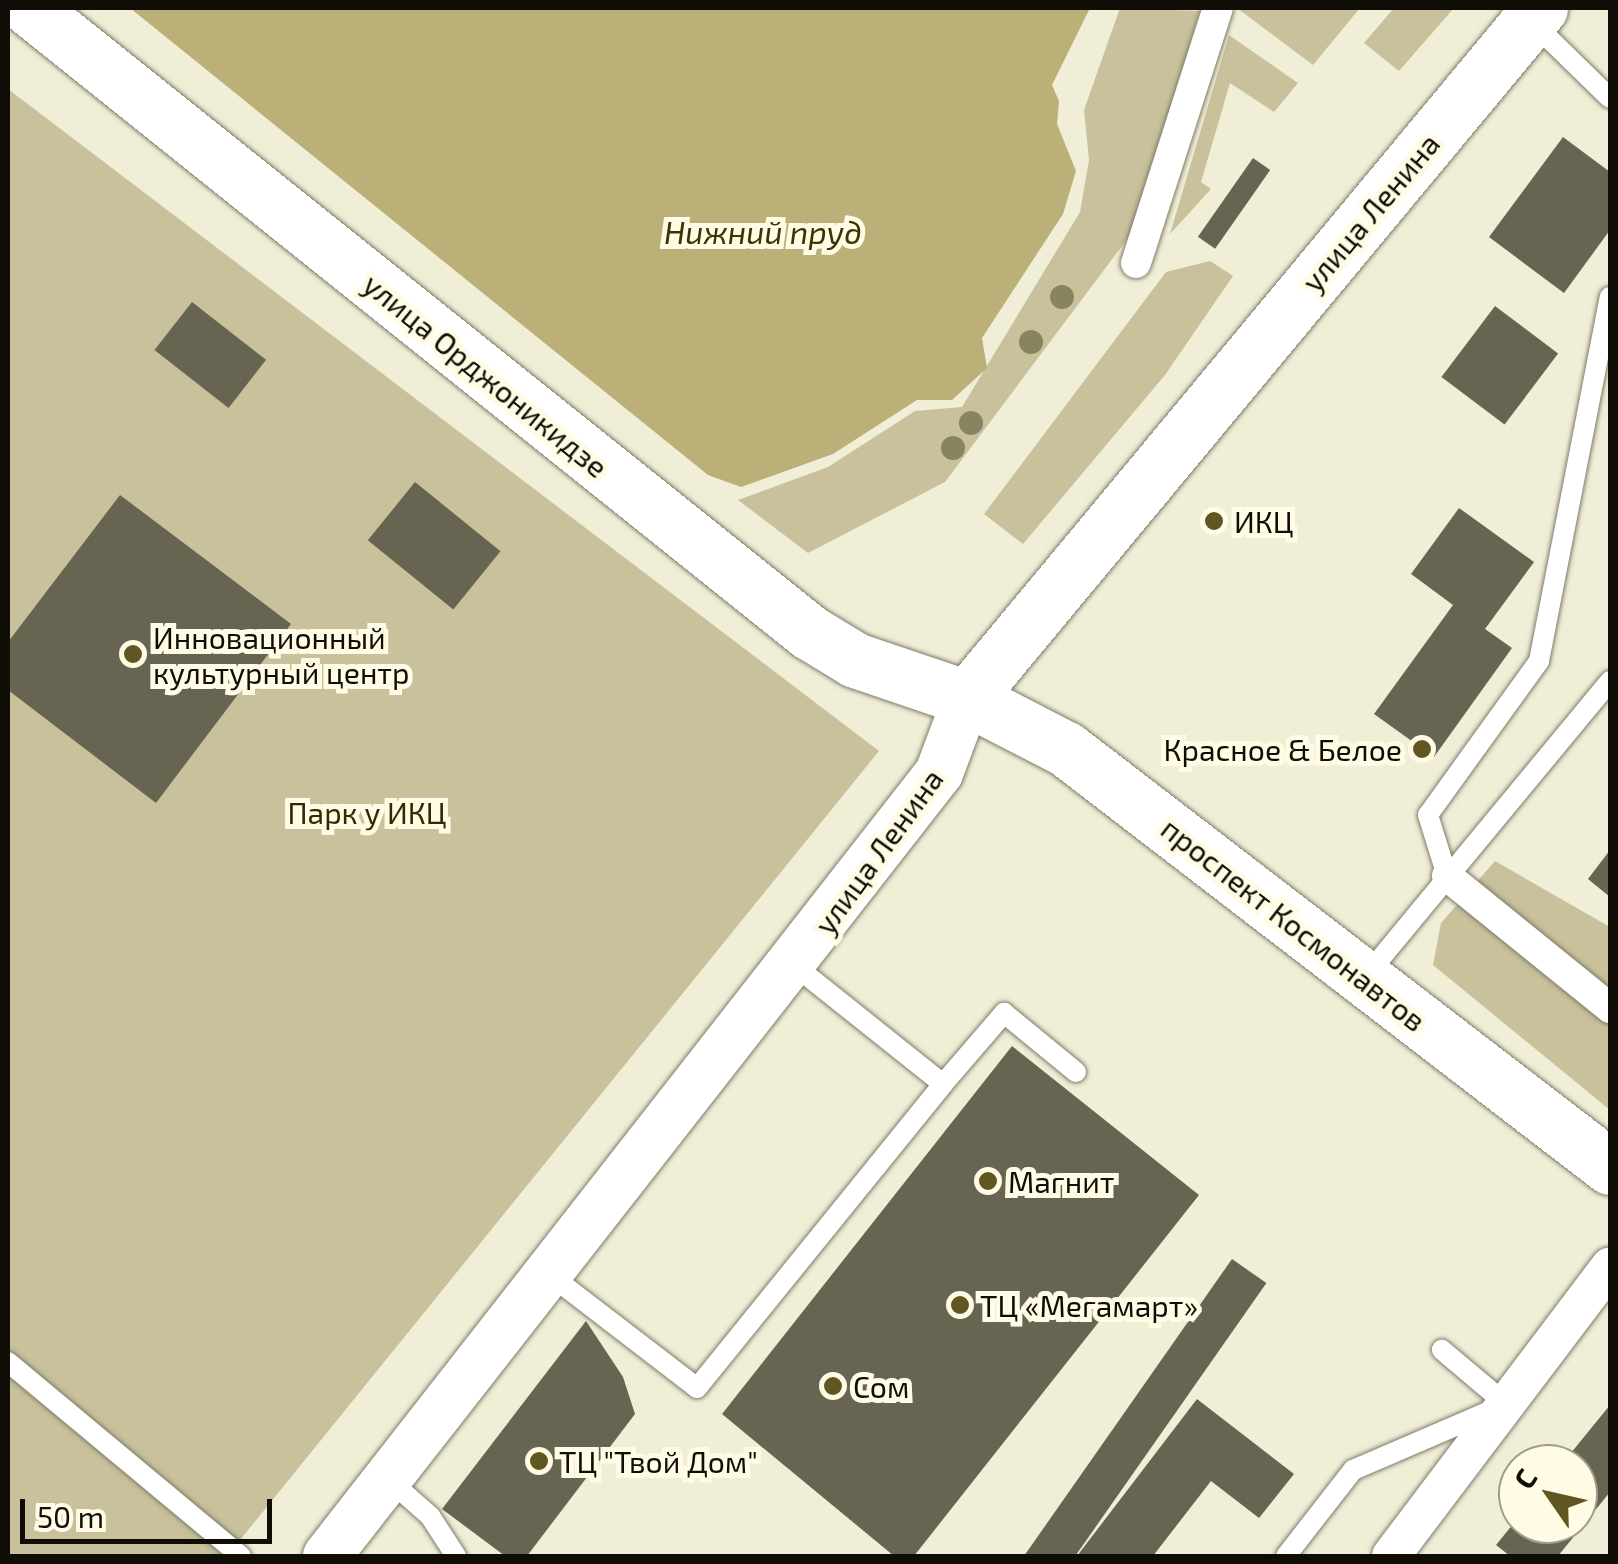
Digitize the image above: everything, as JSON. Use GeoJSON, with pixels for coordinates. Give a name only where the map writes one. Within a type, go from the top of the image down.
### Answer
{"type":"FeatureCollection","features":[{"type":"Feature","properties":{"kind":"main road","name":"улица Орджоникидзе"},"geometry":{"type":"LineString","coordinates":[[29,8],[767,601],[855,660],[968,698]]}},
{"type":"Feature","properties":{"kind":"main road","name":"улица Ленина"},"geometry":{"type":"LineString","coordinates":[[968,698],[1535,13]]}},
{"type":"Feature","properties":{"kind":"main road","name":"проспект Космонавтов"},"geometry":{"type":"LineString","coordinates":[[968,698],[1066,749],[1610,1167]]}},
{"type":"Feature","properties":{"kind":"street"},"geometry":{"type":"LineString","coordinates":[[1136,263],[1218,8]]}},
{"type":"Feature","properties":{"kind":"street","name":"улица Ленина"},"geometry":{"type":"LineString","coordinates":[[327,1556],[794,965],[939,774],[968,698]]}},
{"type":"Feature","properties":{"kind":"street"},"geometry":{"type":"LineString","coordinates":[[1447,876],[1610,1008]]}},
{"type":"Feature","properties":{"kind":"street"},"geometry":{"type":"LineString","coordinates":[[1398,1554],[1610,1266]]}},
{"type":"Feature","properties":{"kind":"lane"},"geometry":{"type":"LineString","coordinates":[[1535,13],[1610,98]]}},
{"type":"Feature","properties":{"kind":"lane"},"geometry":{"type":"LineString","coordinates":[[1447,876],[1428,815],[1539,661],[1610,297]]}},
{"type":"Feature","properties":{"kind":"lane"},"geometry":{"type":"LineString","coordinates":[[1365,978],[1610,682]]}},
{"type":"Feature","properties":{"kind":"lane"},"geometry":{"type":"LineString","coordinates":[[794,965],[943,1084]]}},
{"type":"Feature","properties":{"kind":"lane"},"geometry":{"type":"LineString","coordinates":[[550,1275],[697,1388],[1004,1012],[1076,1072]]}},
{"type":"Feature","properties":{"kind":"lane"},"geometry":{"type":"LineString","coordinates":[[1286,1556],[1353,1470],[1506,1404],[1442,1350]]}},
{"type":"Feature","properties":{"kind":"lane"},"geometry":{"type":"LineString","coordinates":[[8,1362],[240,1556]]}},
{"type":"Feature","properties":{"kind":"lane"},"geometry":{"type":"LineString","coordinates":[[388,1480],[430,1516],[456,1556]]}},
{"type":"Feature","properties":{"kind":"green space"},"geometry":{"type":"Polygon","coordinates":[[[1120,8],[1200,11],[1134,230],[945,482],[808,553],[738,500],[828,467],[915,411],[962,407],[1080,212],[1089,160],[1084,110],[1120,8]]]}},
{"type":"Feature","properties":{"kind":"green space"},"geometry":{"type":"Polygon","coordinates":[[[1237,8],[1360,8],[1313,65],[1237,8]]]}},
{"type":"Feature","properties":{"kind":"green space"},"geometry":{"type":"Polygon","coordinates":[[[1394,8],[1454,8],[1399,71],[1364,43],[1394,8]]]}},
{"type":"Feature","properties":{"kind":"green space"},"geometry":{"type":"Polygon","coordinates":[[[1229,35],[1298,83],[1274,112],[1230,83],[1201,182],[1211,189],[1170,234],[1229,35]]]}},
{"type":"Feature","properties":{"kind":"green space","name":"Парк у ИКЦ"},"geometry":{"type":"Polygon","coordinates":[[[8,89],[879,751],[227,1556],[8,1556],[8,89]]]}},
{"type":"Feature","properties":{"kind":"green space"},"geometry":{"type":"Polygon","coordinates":[[[1210,261],[1233,276],[1165,375],[1023,544],[984,514],[1166,272],[1210,261]]]}},
{"type":"Feature","properties":{"kind":"green space"},"geometry":{"type":"Polygon","coordinates":[[[1495,861],[1610,927],[1610,1110],[1433,965],[1441,923],[1495,861]]]}},
{"type":"Feature","properties":{"kind":"water","name":"Нижний пруд"},"geometry":{"type":"Polygon","coordinates":[[[130,8],[1090,8],[1052,85],[1059,101],[1057,124],[1076,171],[1063,214],[982,338],[987,368],[952,400],[917,400],[833,454],[741,487],[708,475],[130,8]]]}},
{"type":"Feature","properties":{"kind":"building"},"geometry":{"type":"Polygon","coordinates":[[[1563,137],[1610,172],[1610,230],[1564,293],[1489,237],[1563,137]]]}},
{"type":"Feature","properties":{"kind":"building"},"geometry":{"type":"Polygon","coordinates":[[[1253,158],[1270,170],[1215,249],[1198,237],[1253,158]]]}},
{"type":"Feature","properties":{"kind":"building"},"geometry":{"type":"Polygon","coordinates":[[[192,302],[266,360],[229,408],[154,350],[192,302]]]}},
{"type":"Feature","properties":{"kind":"building"},"geometry":{"type":"Polygon","coordinates":[[[1495,306],[1558,354],[1505,425],[1441,377],[1495,306]]]}},
{"type":"Feature","properties":{"kind":"building"},"geometry":{"type":"Polygon","coordinates":[[[415,482],[500,551],[453,610],[368,540],[415,482]]]}},
{"type":"Feature","properties":{"kind":"building"},"geometry":{"type":"Polygon","coordinates":[[[120,495],[291,624],[156,803],[8,690],[8,642],[120,495]]]}},
{"type":"Feature","properties":{"kind":"building"},"geometry":{"type":"Polygon","coordinates":[[[1459,508],[1534,562],[1485,629],[1512,648],[1434,757],[1374,714],[1453,605],[1411,574],[1459,508]]]}},
{"type":"Feature","properties":{"kind":"building"},"geometry":{"type":"Polygon","coordinates":[[[1610,850],[1610,897],[1588,879],[1610,850]]]}},
{"type":"Feature","properties":{"kind":"building","name":"ТЦ «Мегамарт»"},"geometry":{"type":"Polygon","coordinates":[[[1012,1046],[1199,1195],[914,1556],[894,1556],[722,1414],[1012,1046]]]}},
{"type":"Feature","properties":{"kind":"building"},"geometry":{"type":"Polygon","coordinates":[[[1232,1259],[1266,1283],[1075,1556],[1024,1556],[1232,1259]]]}},
{"type":"Feature","properties":{"kind":"building","name":"ТЦ \"Твой Дом\""},"geometry":{"type":"Polygon","coordinates":[[[586,1321],[623,1377],[635,1414],[527,1556],[505,1556],[442,1509],[586,1321]]]}},
{"type":"Feature","properties":{"kind":"building"},"geometry":{"type":"Polygon","coordinates":[[[1197,1399],[1294,1474],[1259,1518],[1211,1481],[1153,1556],[1077,1556],[1197,1399]]]}},
{"type":"Feature","properties":{"kind":"building"},"geometry":{"type":"Polygon","coordinates":[[[1610,1405],[1610,1492],[1598,1507],[1598,1444],[1578,1444],[1610,1405]]]}},
{"type":"Feature","properties":{"kind":"building"},"geometry":{"type":"Polygon","coordinates":[[[1568,1544],[1558,1556],[1510,1556],[1496,1545],[1568,1544]]]}},
{"type":"Feature","properties":{"kind":"place","name":"ИКЦ"},"geometry":{"type":"Point","coordinates":[1214,521]}},
{"type":"Feature","properties":{"kind":"place","name":"Инновационный культурный центр"},"geometry":{"type":"Point","coordinates":[133,654]}},
{"type":"Feature","properties":{"kind":"place","name":"Красное & Белое"},"geometry":{"type":"Point","coordinates":[1422,749]}},
{"type":"Feature","properties":{"kind":"place","name":"Магнит"},"geometry":{"type":"Point","coordinates":[988,1181]}},
{"type":"Feature","properties":{"kind":"place","name":"ТЦ «Мегамарт»"},"geometry":{"type":"Point","coordinates":[960,1305]}},
{"type":"Feature","properties":{"kind":"place","name":"Сом"},"geometry":{"type":"Point","coordinates":[833,1386]}},
{"type":"Feature","properties":{"kind":"place","name":"ТЦ \"Твой Дом\""},"geometry":{"type":"Point","coordinates":[539,1461]}}]}
